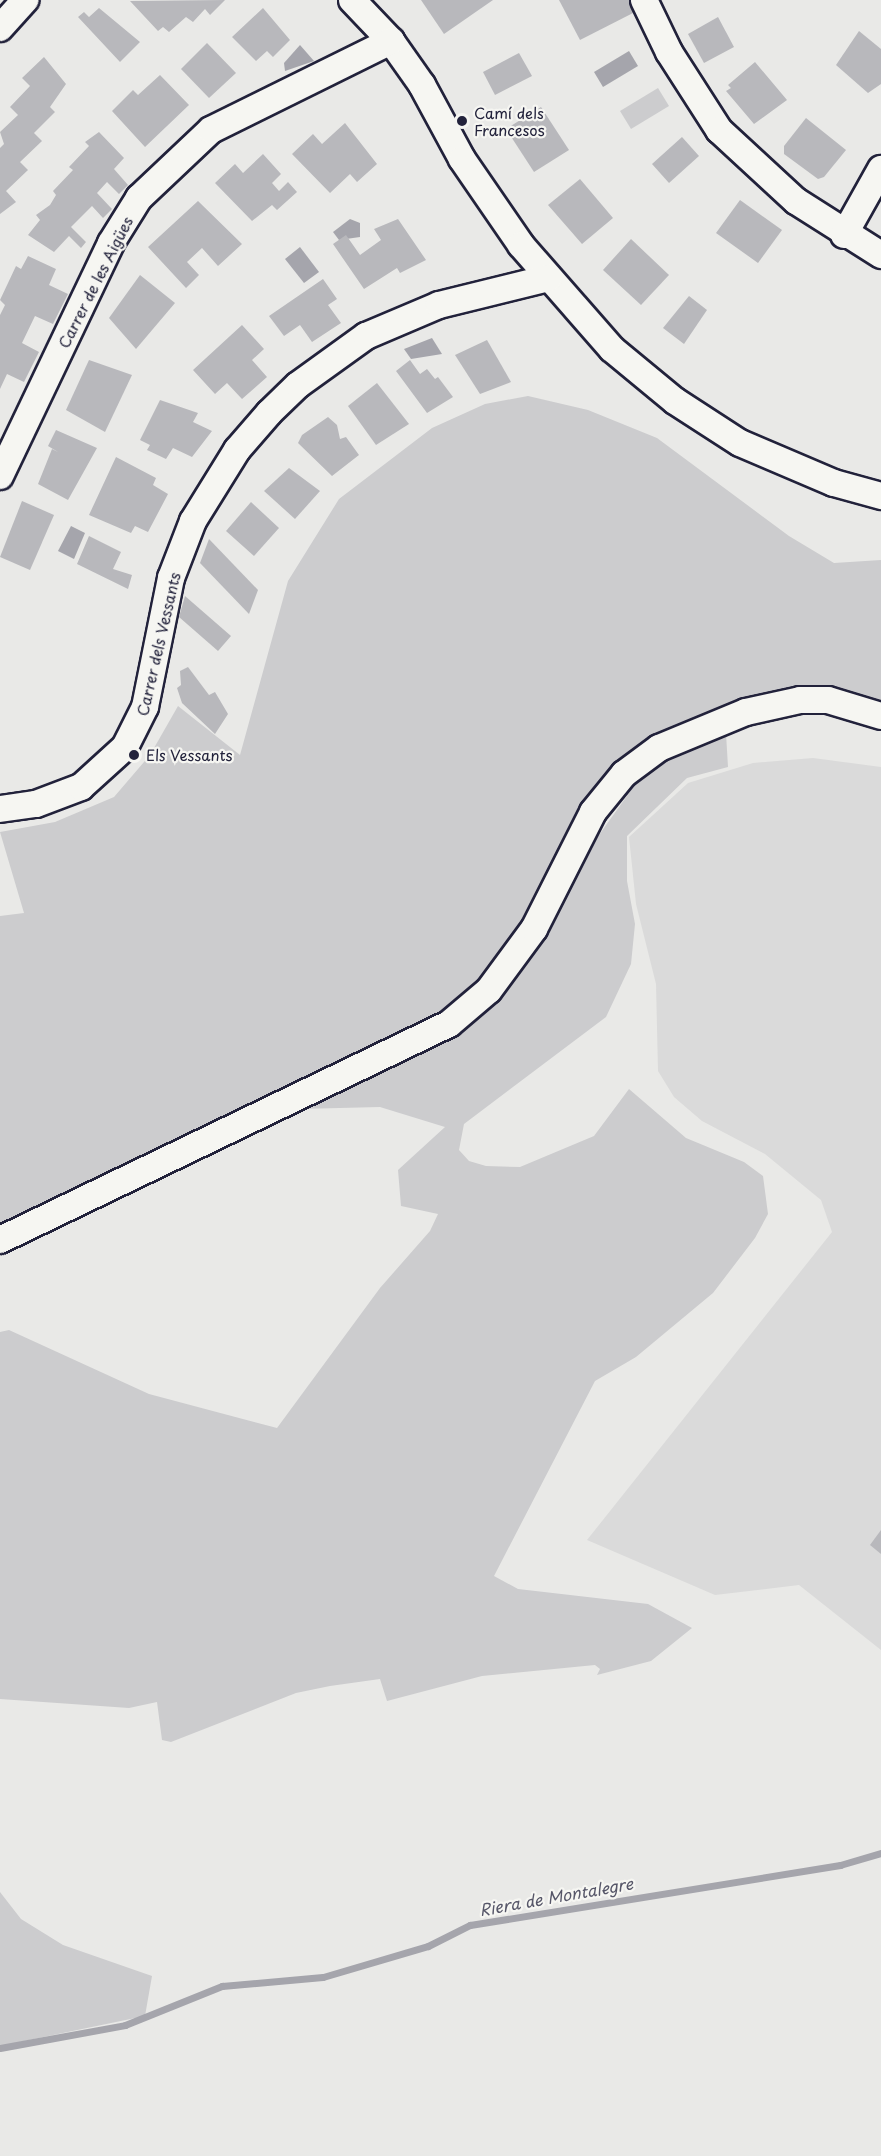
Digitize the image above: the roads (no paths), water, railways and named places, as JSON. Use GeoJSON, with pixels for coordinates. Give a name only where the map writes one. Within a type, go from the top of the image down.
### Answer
{"type":"FeatureCollection","features":[{"type":"Feature","properties":{"kind":"street"},"geometry":{"type":"LineString","coordinates":[[0,28],[25,0]]}},
{"type":"Feature","properties":{"kind":"street"},"geometry":{"type":"LineString","coordinates":[[352,0],[391,41],[497,211],[549,278],[612,349],[675,401],[740,443],[834,483],[881,496]]}},
{"type":"Feature","properties":{"kind":"street"},"geometry":{"type":"LineString","coordinates":[[644,0],[669,52],[719,130],[753,166],[844,235],[881,255]]}},
{"type":"Feature","properties":{"kind":"street","name":"Carrer de les Aigües"},"geometry":{"type":"LineString","coordinates":[[0,476],[111,243],[139,198],[180,153],[211,130],[391,41]]}},
{"type":"Feature","properties":{"kind":"street"},"geometry":{"type":"LineString","coordinates":[[844,235],[881,169]]}},
{"type":"Feature","properties":{"kind":"street","name":"Carrer dels Vessants"},"geometry":{"type":"LineString","coordinates":[[0,809],[36,804],[74,790],[125,747],[145,707],[171,578],[193,521],[237,450],[269,413],[298,385],[366,336],[439,305],[549,278]]}},
{"type":"Feature","properties":{"kind":"street"},"geometry":{"type":"LineString","coordinates":[[0,1240],[449,1024],[489,990],[534,928],[593,812],[624,774],[659,748],[746,712],[800,700],[828,700],[881,716]]}},
{"type":"Feature","properties":{"kind":"waterway","name":"Riera de Montalegre"},"geometry":{"type":"LineString","coordinates":[[0,2048],[125,2025],[222,1986],[323,1977],[428,1946],[470,1925],[840,1865],[881,1853]]}},
{"type":"Feature","properties":{"kind":"place","name":"Camí dels Francesos"},"geometry":{"type":"Point","coordinates":[462,121]}},
{"type":"Feature","properties":{"kind":"place","name":"Els Vessants"},"geometry":{"type":"Point","coordinates":[134,755]}}]}
